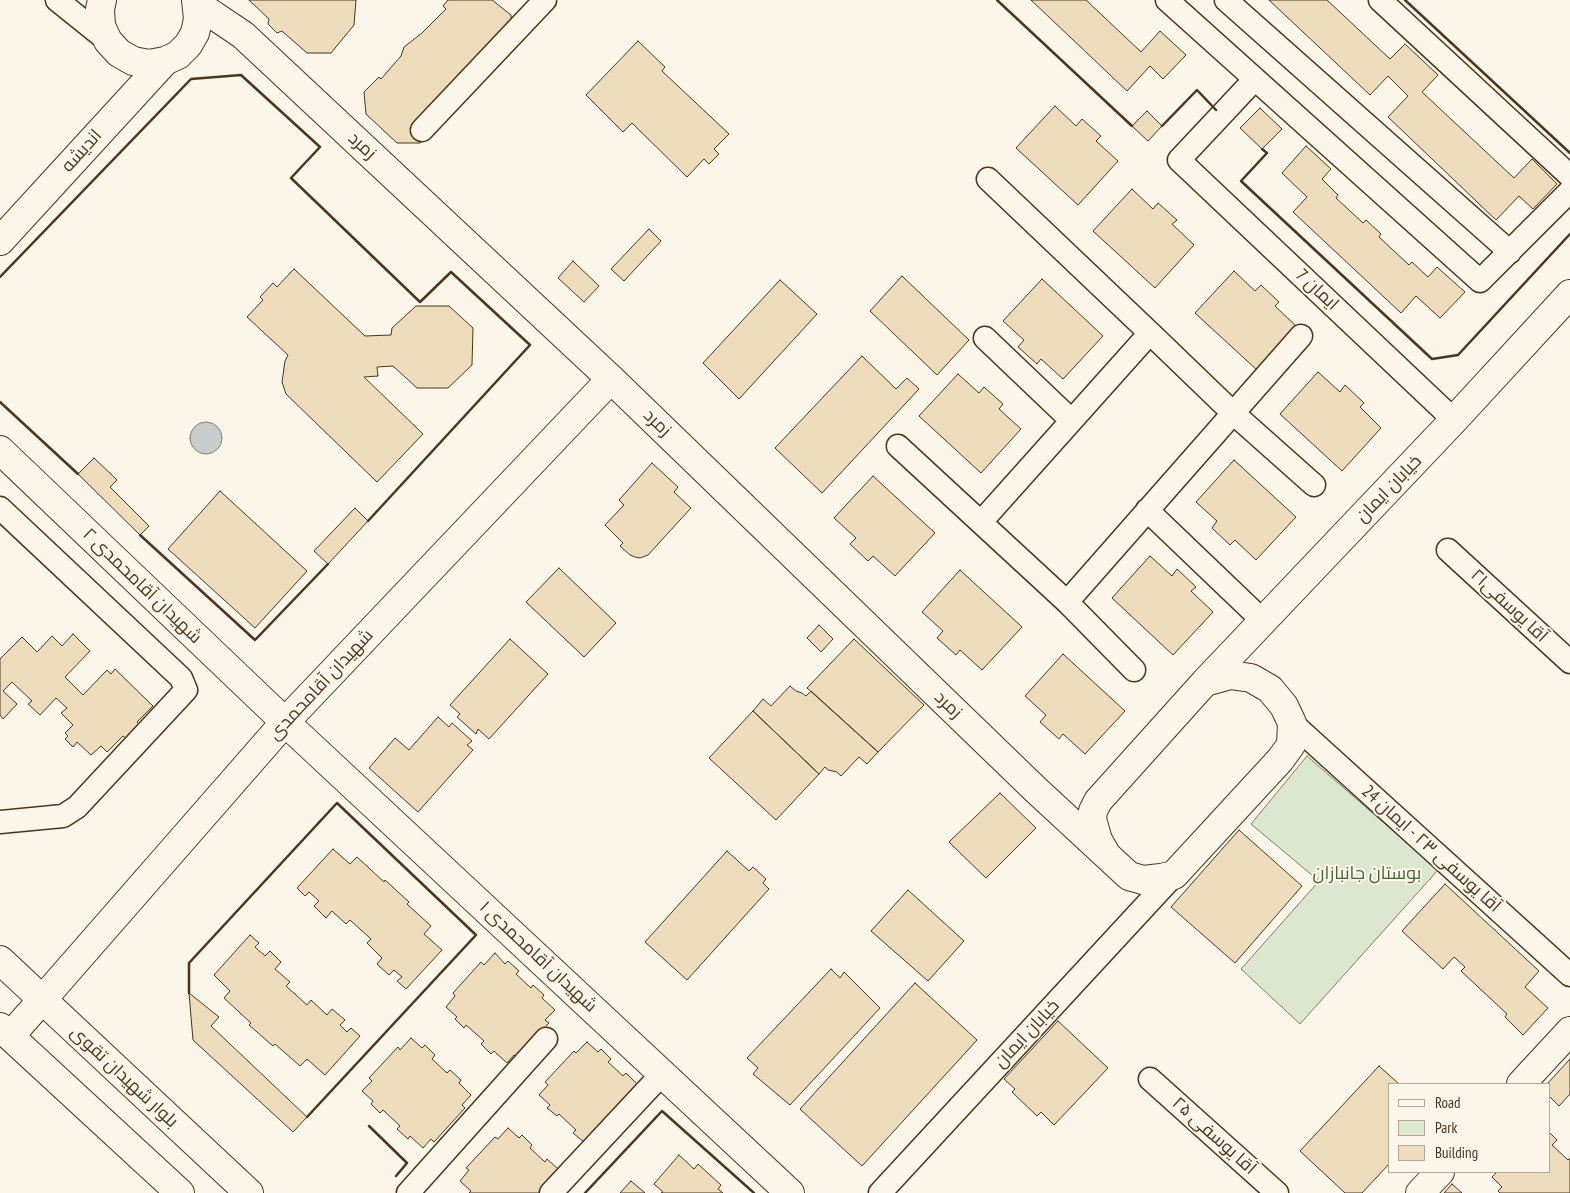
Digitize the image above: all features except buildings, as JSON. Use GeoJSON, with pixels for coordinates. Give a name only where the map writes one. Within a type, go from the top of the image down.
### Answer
{"type":"FeatureCollection","features":[{"type":"Feature","properties":{"kind":"street"},"geometry":{"type":"LineString","coordinates":[[57,0],[108,41],[119,53],[133,61],[149,64],[165,61]]}},
{"type":"Feature","properties":{"kind":"street"},"geometry":{"type":"LineString","coordinates":[[102,0],[100,9],[101,26],[108,41]]}},
{"type":"Feature","properties":{"kind":"street"},"geometry":{"type":"LineString","coordinates":[[422,130],[545,0]]}},
{"type":"Feature","properties":{"kind":"street"},"geometry":{"type":"LineString","coordinates":[[1167,0],[1480,281],[1570,191]]}},
{"type":"Feature","properties":{"kind":"street"},"geometry":{"type":"LineString","coordinates":[[1226,0],[1510,252]]}},
{"type":"Feature","properties":{"kind":"street"},"geometry":{"type":"LineString","coordinates":[[1380,0],[1570,176]]}},
{"type":"Feature","properties":{"kind":"street","name":"انديشه"},"geometry":{"type":"LineString","coordinates":[[0,241],[165,61],[178,55],[188,45],[195,32],[198,19],[196,2]]}},
{"type":"Feature","properties":{"kind":"street","name":"زمرد"},"geometry":{"type":"LineString","coordinates":[[196,2],[243,35],[611,379],[1035,789],[1129,876]]}},
{"type":"Feature","properties":{"kind":"street","name":"ایمان 7"},"geometry":{"type":"LineString","coordinates":[[1255,79],[1179,160],[1454,420]]}},
{"type":"Feature","properties":{"kind":"street"},"geometry":{"type":"LineString","coordinates":[[988,179],[1233,413],[1314,486]]}},
{"type":"Feature","properties":{"kind":"street","name":"خیابان ایمان"},"geometry":{"type":"LineString","coordinates":[[1098,801],[1205,682],[1454,420],[1570,294]]}},
{"type":"Feature","properties":{"kind":"street"},"geometry":{"type":"LineString","coordinates":[[981,522],[1150,333]]}},
{"type":"Feature","properties":{"kind":"street"},"geometry":{"type":"LineString","coordinates":[[1067,602],[1301,336]]}},
{"type":"Feature","properties":{"kind":"street"},"geometry":{"type":"LineString","coordinates":[[986,338],[1071,420]]}},
{"type":"Feature","properties":{"kind":"street","name":"شهیدان آقامحمدی"},"geometry":{"type":"LineString","coordinates":[[5,1031],[42,1000],[285,722],[611,379]]}},
{"type":"Feature","properties":{"kind":"street"},"geometry":{"type":"LineString","coordinates":[[898,446],[1067,602],[1134,670]]}},
{"type":"Feature","properties":{"kind":"street","name":"شهیدان آقامحمدی ۲"},"geometry":{"type":"LineString","coordinates":[[0,450],[285,722]]}},
{"type":"Feature","properties":{"kind":"street"},"geometry":{"type":"LineString","coordinates":[[0,508],[181,678],[186,690],[78,807],[63,816],[0,822]]}},
{"type":"Feature","properties":{"kind":"street"},"geometry":{"type":"LineString","coordinates":[[1147,510],[1263,621]]}},
{"type":"Feature","properties":{"kind":"street","name":"آقا یوسفی۲۱"},"geometry":{"type":"LineString","coordinates":[[1448,550],[1570,662]]}},
{"type":"Feature","properties":{"kind":"street"},"geometry":{"type":"LineString","coordinates":[[1129,876],[1143,880],[1174,875],[1280,760],[1291,745],[1292,723],[1284,706],[1270,689],[1250,678],[1230,676],[1205,682]]}},
{"type":"Feature","properties":{"kind":"street","name":"شهیدان آقامحمدی ۱"},"geometry":{"type":"LineString","coordinates":[[285,722],[790,1193]]}},
{"type":"Feature","properties":{"kind":"street","name":"آقا یوسفی ۲۳ - ایمان 24"},"geometry":{"type":"LineString","coordinates":[[1292,723],[1570,975]]}},
{"type":"Feature","properties":{"kind":"street"},"geometry":{"type":"LineString","coordinates":[[1035,789],[1057,801],[1073,805],[1088,806],[1098,801]]}},
{"type":"Feature","properties":{"kind":"street"},"geometry":{"type":"LineString","coordinates":[[1098,801],[1093,811],[1092,819],[1098,840],[1106,854]]}},
{"type":"Feature","properties":{"kind":"street","name":"خیابان ایمان"},"geometry":{"type":"LineString","coordinates":[[880,1193],[1174,875]]}},
{"type":"Feature","properties":{"kind":"street"},"geometry":{"type":"LineString","coordinates":[[1129,876],[1144,892],[1146,899],[1144,908]]}},
{"type":"Feature","properties":{"kind":"street","name":"بلوار شهیدان تقوی"},"geometry":{"type":"LineString","coordinates":[[0,960],[248,1193]]}},
{"type":"Feature","properties":{"kind":"street"},"geometry":{"type":"LineString","coordinates":[[5,1031],[180,1193]]}},
{"type":"Feature","properties":{"kind":"street"},"geometry":{"type":"LineString","coordinates":[[1522,1083],[1570,1031]]}},
{"type":"Feature","properties":{"kind":"street"},"geometry":{"type":"LineString","coordinates":[[408,1193],[546,1039]]}},
{"type":"Feature","properties":{"kind":"street"},"geometry":{"type":"LineString","coordinates":[[551,1193],[662,1074]]}},
{"type":"Feature","properties":{"kind":"street","name":"آقا یوسفی ۲۵"},"geometry":{"type":"LineString","coordinates":[[1150,1079],[1277,1193]]}},
{"type":"Feature","properties":{"kind":"street"},"geometry":{"type":"LineString","coordinates":[[1420,1193],[1439,1173]]}},
{"type":"Feature","properties":{"kind":"green space","name":"بوستان جانبازان"},"geometry":{"type":"Polygon","coordinates":[[[1307,756],[1438,870],[1300,1024],[1241,969],[1319,881],[1251,824],[1307,756]]]}},
{"type":"Feature","properties":{"kind":"shaded area"},"geometry":{"type":"Polygon","coordinates":[[[206,422],[217,427],[222,438],[217,449],[206,454],[195,449],[190,438],[195,427],[206,422]]]}},
{"type":"Feature","properties":{"kind":"wall"},"geometry":{"type":"LineString","coordinates":[[997,0],[1132,126]]}},
{"type":"Feature","properties":{"kind":"wall"},"geometry":{"type":"LineString","coordinates":[[1405,0],[1570,153]]}},
{"type":"Feature","properties":{"kind":"wall"},"geometry":{"type":"LineString","coordinates":[[0,277],[191,79],[241,75],[320,147],[291,178],[420,302],[451,272],[530,345],[368,521]]}},
{"type":"Feature","properties":{"kind":"wall"},"geometry":{"type":"LineString","coordinates":[[1162,126],[1197,90],[1216,110]]}},
{"type":"Feature","properties":{"kind":"wall"},"geometry":{"type":"LineString","coordinates":[[1262,149],[1267,153],[1241,181],[1432,359],[1458,355],[1570,234]]}},
{"type":"Feature","properties":{"kind":"wall"},"geometry":{"type":"LineString","coordinates":[[0,402],[78,474]]}},
{"type":"Feature","properties":{"kind":"wall"},"geometry":{"type":"LineString","coordinates":[[140,535],[255,640],[328,564]]}},
{"type":"Feature","properties":{"kind":"wall"},"geometry":{"type":"LineString","coordinates":[[189,993],[189,963],[337,803],[476,935],[307,1117]]}},
{"type":"Feature","properties":{"kind":"wall"},"geometry":{"type":"LineString","coordinates":[[585,1193],[662,1111],[754,1193]]}},
{"type":"Feature","properties":{"kind":"wall"},"geometry":{"type":"LineString","coordinates":[[369,1126],[407,1163],[396,1176]]}}]}
